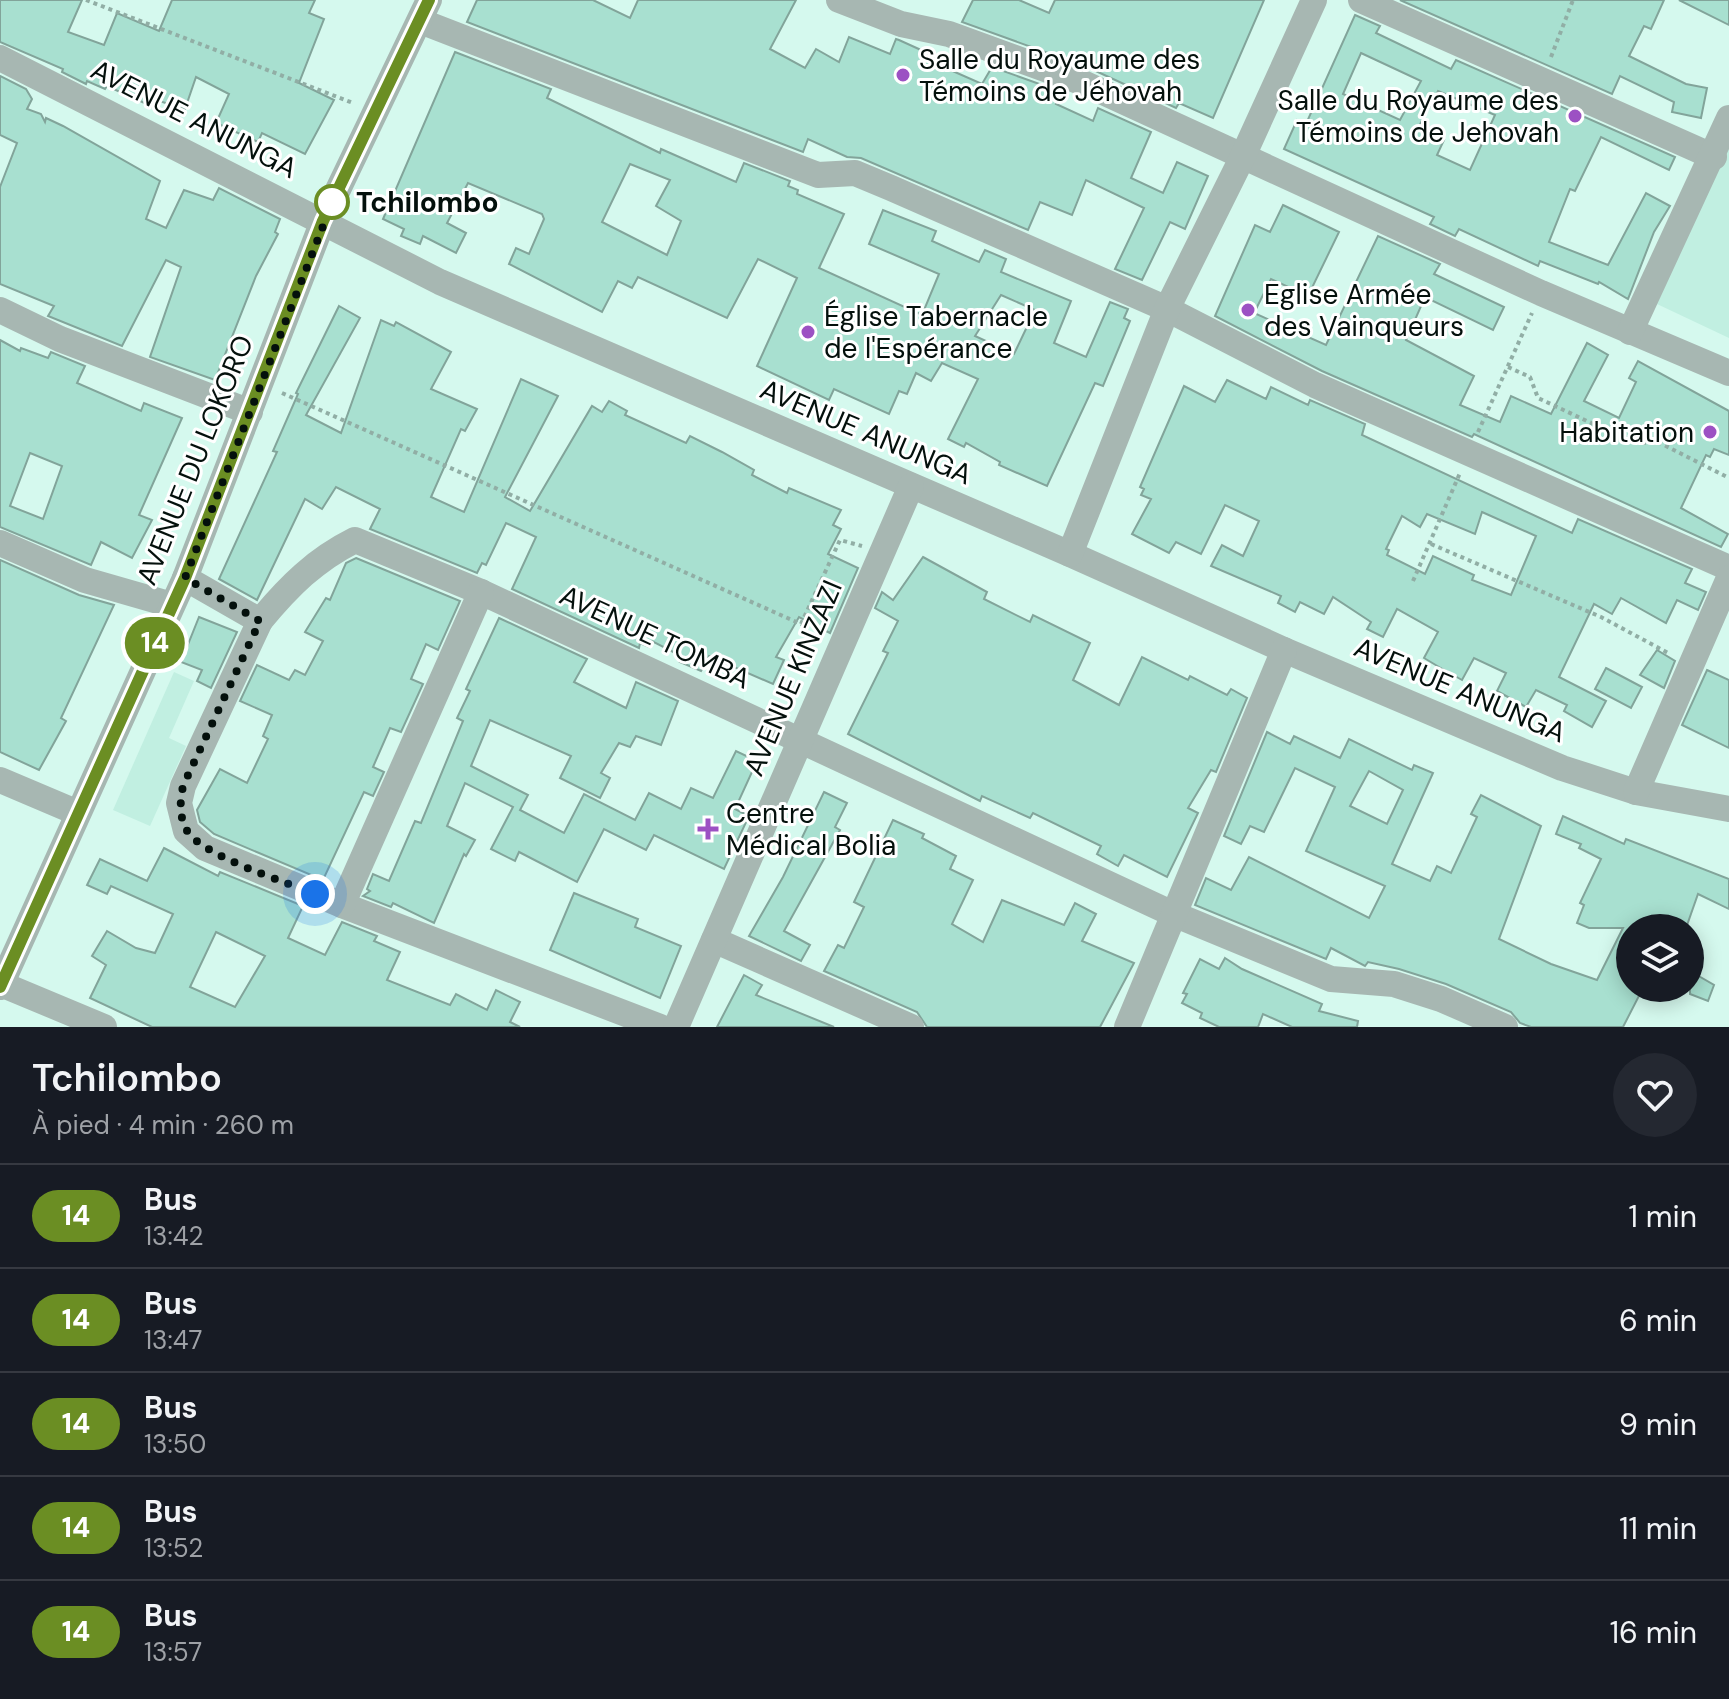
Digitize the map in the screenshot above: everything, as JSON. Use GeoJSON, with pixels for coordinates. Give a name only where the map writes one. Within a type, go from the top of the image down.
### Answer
{"type":"FeatureCollection","features":[{"type":"Feature","properties":{"kind":"street"},"geometry":{"type":"LineString","coordinates":[[839,0],[906,12],[949,34],[1081,82],[1630,332],[1729,373]]}},
{"type":"Feature","properties":{"kind":"street"},"geometry":{"type":"LineString","coordinates":[[1070,554],[1167,309],[1243,156],[1314,0]]}},
{"type":"Feature","properties":{"kind":"street"},"geometry":{"type":"LineString","coordinates":[[1361,0],[1714,157]]}},
{"type":"Feature","properties":{"kind":"street","name":"AVENUE DU LOKORO"},"geometry":{"type":"LineString","coordinates":[[1,985],[185,578],[323,221],[424,10]]}},
{"type":"Feature","properties":{"kind":"street"},"geometry":{"type":"LineString","coordinates":[[424,10],[818,175],[855,173],[1167,309],[1315,385],[1729,568]]}},
{"type":"Feature","properties":{"kind":"street","name":"AVENUE ANUNGA"},"geometry":{"type":"LineString","coordinates":[[0,58],[440,282],[1070,554],[1284,650],[1490,739],[1636,792],[1729,809]]}},
{"type":"Feature","properties":{"kind":"street"},"geometry":{"type":"LineString","coordinates":[[1630,332],[1714,157],[1729,118]]}},
{"type":"Feature","properties":{"kind":"street"},"geometry":{"type":"LineString","coordinates":[[0,310],[60,339],[250,412]]}},
{"type":"Feature","properties":{"kind":"street","name":"AVENUE KINZAZI"},"geometry":{"type":"LineString","coordinates":[[676,1027],[911,486]]}},
{"type":"Feature","properties":{"kind":"street","name":"AVENUE TOMBA"},"geometry":{"type":"LineString","coordinates":[[660,1027],[342,905],[205,848],[186,831],[179,803],[183,786],[260,621],[291,583],[325,554],[355,540],[481,592],[1171,913],[1331,979],[1394,984],[1441,999],[1505,1027]]}},
{"type":"Feature","properties":{"kind":"street"},"geometry":{"type":"LineString","coordinates":[[0,543],[85,580],[172,605]]}},
{"type":"Feature","properties":{"kind":"street"},"geometry":{"type":"LineString","coordinates":[[185,578],[260,621]]}},
{"type":"Feature","properties":{"kind":"street"},"geometry":{"type":"LineString","coordinates":[[1636,792],[1729,578]]}},
{"type":"Feature","properties":{"kind":"street"},"geometry":{"type":"LineString","coordinates":[[342,905],[481,592]]}},
{"type":"Feature","properties":{"kind":"street"},"geometry":{"type":"LineString","coordinates":[[1127,1027],[1171,913],[1284,650]]}},
{"type":"Feature","properties":{"kind":"street"},"geometry":{"type":"LineString","coordinates":[[0,780],[78,813]]}},
{"type":"Feature","properties":{"kind":"street"},"geometry":{"type":"LineString","coordinates":[[714,940],[911,1027]]}},
{"type":"Feature","properties":{"kind":"street"},"geometry":{"type":"LineString","coordinates":[[1,985],[104,1027]]}},
{"type":"Feature","properties":{"kind":"path"},"geometry":{"type":"LineString","coordinates":[[86,0],[376,112]]}},
{"type":"Feature","properties":{"kind":"path"},"geometry":{"type":"LineString","coordinates":[[1544,81],[1573,0]]}},
{"type":"Feature","properties":{"kind":"path"},"geometry":{"type":"LineString","coordinates":[[1508,367],[1530,377],[1538,398],[1642,443],[1658,442],[1729,478]]}},
{"type":"Feature","properties":{"kind":"path"},"geometry":{"type":"LineString","coordinates":[[261,383],[615,538],[801,624],[840,540],[882,552]]}},
{"type":"Feature","properties":{"kind":"path"},"geometry":{"type":"LineString","coordinates":[[1430,544],[1601,617],[1693,666]]}},
{"type":"Feature","properties":{"kind":"shaded area"},"geometry":{"type":"Polygon","coordinates":[[[1729,143],[1729,338],[1657,304],[1729,143]]]}},
{"type":"Feature","properties":{"kind":"shaded area"},"geometry":{"type":"Polygon","coordinates":[[[174,672],[194,681],[169,738],[186,746],[150,826],[113,810],[174,672]]]}},
{"type":"Feature","properties":{"kind":"building"},"geometry":{"type":"Polygon","coordinates":[[[0,0],[82,0],[68,32],[104,45],[117,13],[159,31],[172,0],[315,0],[309,13],[324,19],[299,83],[334,100],[305,154],[262,133],[258,142],[216,123],[229,94],[196,77],[185,109],[156,100],[153,107],[107,86],[105,89],[87,81],[86,84],[62,72],[63,69],[0,42],[0,0]]]}},
{"type":"Feature","properties":{"kind":"building"},"geometry":{"type":"Polygon","coordinates":[[[477,0],[593,0],[630,18],[638,0],[796,0],[770,49],[805,68],[816,49],[839,62],[849,37],[890,54],[896,39],[943,60],[939,65],[982,84],[992,67],[1062,92],[1056,104],[1093,121],[1098,108],[1151,132],[1131,178],[1163,193],[1177,162],[1208,176],[1185,229],[1170,222],[1142,280],[1115,269],[1144,208],[1086,180],[1072,215],[1040,202],[1028,230],[861,158],[847,157],[808,139],[803,152],[467,22],[477,0]]]}},
{"type":"Feature","properties":{"kind":"building"},"geometry":{"type":"Polygon","coordinates":[[[973,0],[1019,0],[1049,13],[1055,0],[1264,0],[1213,118],[1179,103],[1176,108],[1087,67],[962,22],[973,0]]]}},
{"type":"Feature","properties":{"kind":"building"},"geometry":{"type":"Polygon","coordinates":[[[1400,0],[1664,0],[1651,29],[1644,26],[1629,56],[1686,84],[1707,88],[1701,118],[1672,112],[1674,102],[1620,76],[1612,94],[1400,0]]]}},
{"type":"Feature","properties":{"kind":"building"},"geometry":{"type":"Polygon","coordinates":[[[1679,0],[1729,0],[1729,25],[1679,0]]]}},
{"type":"Feature","properties":{"kind":"building"},"geometry":{"type":"Polygon","coordinates":[[[1355,15],[1380,26],[1376,33],[1451,69],[1456,60],[1675,157],[1669,170],[1601,137],[1575,191],[1570,189],[1549,242],[1608,265],[1646,193],[1670,206],[1654,232],[1628,299],[1599,282],[1540,261],[1538,266],[1459,229],[1455,236],[1430,224],[1434,217],[1284,149],[1297,120],[1306,124],[1355,15]],[[1361,53],[1343,94],[1400,120],[1421,81],[1361,53]],[[1438,91],[1418,128],[1444,140],[1437,155],[1470,170],[1495,115],[1438,91]]]}},
{"type":"Feature","properties":{"kind":"building"},"geometry":{"type":"Polygon","coordinates":[[[455,52],[551,89],[547,98],[660,153],[661,149],[736,182],[744,163],[790,181],[788,186],[798,190],[797,194],[844,214],[819,268],[922,315],[939,274],[869,244],[883,210],[936,231],[932,241],[979,262],[985,250],[1006,259],[1001,272],[1071,301],[1054,343],[1086,357],[1110,302],[1128,309],[1124,318],[1130,321],[1103,386],[1095,383],[1047,486],[999,465],[1000,462],[966,443],[964,447],[948,439],[978,379],[942,363],[931,381],[916,373],[907,394],[899,391],[889,414],[834,389],[829,400],[757,366],[797,278],[758,259],[727,318],[638,277],[632,288],[618,281],[602,312],[509,264],[516,248],[529,254],[544,219],[542,214],[468,183],[447,223],[466,233],[456,253],[423,236],[420,244],[401,236],[404,229],[383,219],[455,52]],[[630,164],[602,222],[667,255],[681,221],[656,206],[670,180],[630,164]],[[1001,295],[975,336],[1014,354],[1035,310],[1001,295]]]}},
{"type":"Feature","properties":{"kind":"building"},"geometry":{"type":"Polygon","coordinates":[[[0,76],[26,89],[32,99],[27,109],[41,114],[45,122],[46,118],[63,126],[160,181],[146,219],[166,228],[184,190],[213,200],[219,188],[280,219],[275,232],[278,234],[256,276],[215,380],[150,357],[181,267],[166,260],[122,346],[48,316],[54,306],[0,284],[0,187],[17,143],[0,135],[0,76]]]}},
{"type":"Feature","properties":{"kind":"building"},"geometry":{"type":"Polygon","coordinates":[[[1283,205],[1339,232],[1308,296],[1271,279],[1254,313],[1326,345],[1378,236],[1440,264],[1434,274],[1504,307],[1493,330],[1425,297],[1406,340],[1474,376],[1460,405],[1500,422],[1511,396],[1551,414],[1587,343],[1608,355],[1584,401],[1619,418],[1636,382],[1629,378],[1638,361],[1729,411],[1729,455],[1714,449],[1710,457],[1706,455],[1681,508],[1728,534],[1721,547],[1474,434],[1472,437],[1322,371],[1215,316],[1255,225],[1270,232],[1283,205]]]}},
{"type":"Feature","properties":{"kind":"building"},"geometry":{"type":"Polygon","coordinates":[[[339,306],[360,318],[306,415],[341,433],[381,320],[394,326],[396,322],[451,352],[431,389],[477,409],[465,431],[461,429],[431,497],[464,512],[521,379],[558,396],[505,497],[530,511],[592,406],[602,412],[609,401],[627,411],[625,415],[686,443],[690,436],[722,452],[754,470],[752,475],[787,493],[789,488],[841,510],[833,525],[841,529],[828,554],[858,568],[830,633],[799,617],[776,657],[784,660],[773,684],[709,656],[701,671],[680,662],[683,657],[652,641],[649,647],[640,643],[639,648],[512,589],[536,537],[506,523],[486,565],[482,563],[477,573],[370,529],[380,509],[336,487],[322,509],[305,499],[257,600],[219,579],[277,452],[273,451],[296,393],[339,306]]]}},
{"type":"Feature","properties":{"kind":"building"},"geometry":{"type":"Polygon","coordinates":[[[0,340],[20,351],[21,348],[48,358],[51,352],[85,366],[77,383],[141,411],[144,403],[182,418],[139,515],[152,520],[132,558],[101,542],[91,565],[0,527],[0,340]],[[30,453],[10,506],[43,519],[62,466],[30,453]]]}},
{"type":"Feature","properties":{"kind":"building"},"geometry":{"type":"Polygon","coordinates":[[[1227,380],[1266,399],[1271,387],[1308,405],[1310,400],[1365,424],[1362,435],[1572,533],[1578,519],[1692,569],[1685,583],[1706,592],[1698,610],[1677,600],[1666,623],[1621,598],[1612,614],[1594,604],[1559,677],[1606,701],[1592,727],[1564,711],[1567,705],[1536,690],[1526,707],[1497,691],[1506,673],[1474,658],[1462,680],[1424,658],[1438,632],[1397,609],[1383,637],[1367,629],[1371,622],[1333,597],[1324,614],[1300,602],[1295,612],[1278,603],[1281,596],[1211,566],[1222,545],[1243,556],[1259,521],[1225,505],[1201,554],[1176,542],[1169,553],[1132,534],[1151,499],[1141,495],[1144,489],[1140,487],[1184,386],[1215,402],[1227,380]],[[1482,512],[1475,534],[1427,514],[1420,527],[1402,516],[1386,549],[1389,550],[1387,555],[1425,574],[1433,556],[1474,575],[1472,580],[1511,595],[1536,536],[1482,512]]]}},
{"type":"Feature","properties":{"kind":"building"},"geometry":{"type":"Polygon","coordinates":[[[923,557],[987,592],[984,599],[1030,622],[1033,615],[1090,643],[1073,680],[1119,705],[1142,657],[1188,680],[1190,676],[1227,695],[1231,689],[1247,698],[1216,772],[1211,770],[1188,808],[1198,813],[1167,877],[1124,855],[1118,866],[1097,854],[1101,846],[1033,813],[1030,818],[982,796],[980,801],[848,734],[888,653],[883,651],[898,621],[875,608],[882,592],[893,600],[923,557]]]}},
{"type":"Feature","properties":{"kind":"building"},"geometry":{"type":"Polygon","coordinates":[[[356,558],[460,601],[438,650],[426,644],[411,679],[423,684],[401,732],[390,728],[373,767],[384,772],[373,796],[364,792],[323,880],[214,834],[200,822],[197,810],[220,769],[247,783],[268,739],[263,736],[272,715],[240,701],[257,665],[289,680],[295,670],[305,675],[323,641],[305,632],[326,598],[330,600],[346,563],[356,558]]]}},
{"type":"Feature","properties":{"kind":"building"},"geometry":{"type":"Polygon","coordinates":[[[0,560],[79,595],[114,605],[61,718],[66,721],[39,770],[0,752],[0,560]]]}},
{"type":"Feature","properties":{"kind":"building"},"geometry":{"type":"Polygon","coordinates":[[[199,617],[237,632],[211,688],[197,681],[202,670],[181,662],[199,617]]]}},
{"type":"Feature","properties":{"kind":"building"},"geometry":{"type":"Polygon","coordinates":[[[499,618],[587,659],[574,682],[626,708],[636,682],[678,701],[661,745],[636,736],[630,747],[619,743],[601,773],[610,778],[600,798],[560,778],[571,756],[490,720],[471,766],[528,795],[520,810],[564,833],[584,794],[635,820],[649,793],[681,809],[691,788],[713,798],[736,751],[757,761],[735,809],[749,816],[724,869],[654,835],[646,850],[604,829],[577,882],[519,852],[515,861],[491,849],[513,807],[465,783],[447,826],[475,840],[466,856],[464,854],[434,923],[393,903],[391,907],[363,896],[370,891],[367,889],[373,874],[389,881],[415,821],[421,823],[463,721],[457,718],[470,691],[466,689],[499,618]]]}},
{"type":"Feature","properties":{"kind":"building"},"geometry":{"type":"Polygon","coordinates":[[[1657,650],[1675,661],[1664,688],[1640,675],[1657,650]]]}},
{"type":"Feature","properties":{"kind":"building"},"geometry":{"type":"Polygon","coordinates":[[[1606,668],[1642,687],[1631,708],[1595,689],[1606,668]]]}},
{"type":"Feature","properties":{"kind":"building"},"geometry":{"type":"Polygon","coordinates":[[[1707,670],[1729,680],[1729,748],[1682,725],[1707,670]]]}},
{"type":"Feature","properties":{"kind":"building"},"geometry":{"type":"Polygon","coordinates":[[[1267,732],[1290,744],[1294,736],[1340,758],[1349,739],[1412,770],[1414,765],[1433,773],[1392,864],[1430,881],[1437,866],[1451,873],[1477,817],[1471,814],[1481,795],[1541,826],[1499,939],[1551,964],[1597,980],[1616,942],[1616,1002],[1636,1002],[1623,1027],[1531,1027],[1520,1023],[1511,1012],[1446,984],[1368,962],[1365,966],[1331,948],[1326,959],[1195,905],[1206,878],[1231,890],[1249,857],[1369,918],[1385,886],[1306,851],[1335,787],[1295,768],[1264,832],[1250,826],[1241,844],[1224,836],[1267,732]],[[1369,771],[1350,806],[1387,824],[1403,790],[1369,771]]]}},
{"type":"Feature","properties":{"kind":"building"},"geometry":{"type":"Polygon","coordinates":[[[824,792],[847,803],[835,827],[840,830],[784,931],[810,945],[801,961],[749,936],[783,877],[824,792]]]}},
{"type":"Feature","properties":{"kind":"building"},"geometry":{"type":"Polygon","coordinates":[[[1563,816],[1624,844],[1626,839],[1729,879],[1729,909],[1698,894],[1691,914],[1616,914],[1616,928],[1589,928],[1577,923],[1584,905],[1580,903],[1601,859],[1579,848],[1581,844],[1556,834],[1563,816]]]}},
{"type":"Feature","properties":{"kind":"building"},"geometry":{"type":"Polygon","coordinates":[[[893,820],[924,834],[922,838],[956,856],[950,869],[973,880],[952,924],[983,942],[1002,900],[1064,925],[1075,903],[1096,914],[1082,941],[1134,963],[1100,1027],[927,1027],[917,1012],[824,971],[838,945],[844,948],[864,907],[854,902],[893,820]]]}},
{"type":"Feature","properties":{"kind":"building"},"geometry":{"type":"Polygon","coordinates":[[[164,848],[218,876],[220,872],[303,906],[288,938],[325,955],[342,922],[377,936],[374,941],[400,952],[387,980],[450,1005],[456,994],[487,1010],[496,990],[520,1002],[510,1022],[520,1027],[152,1027],[90,998],[106,965],[92,956],[107,931],[136,948],[155,953],[173,914],[111,886],[107,894],[87,885],[100,859],[147,881],[164,848]],[[216,932],[190,987],[235,1007],[265,956],[216,932]]]}},
{"type":"Feature","properties":{"kind":"building"},"geometry":{"type":"Polygon","coordinates":[[[574,893],[638,919],[635,927],[681,946],[660,998],[550,950],[574,893]]]}},
{"type":"Feature","properties":{"kind":"building"},"geometry":{"type":"Polygon","coordinates":[[[1225,958],[1242,969],[1322,1004],[1319,1011],[1358,1021],[1357,1027],[1292,1027],[1263,1014],[1258,1027],[1219,1027],[1200,1018],[1202,1013],[1182,1003],[1187,994],[1183,993],[1200,959],[1219,969],[1225,958]]]}},
{"type":"Feature","properties":{"kind":"building"},"geometry":{"type":"Polygon","coordinates":[[[744,975],[762,985],[756,995],[834,1027],[717,1027],[744,975]]]}},
{"type":"Feature","properties":{"kind":"building"},"geometry":{"type":"Polygon","coordinates":[[[1704,979],[1714,985],[1708,1001],[1704,999],[1704,979]]]}},
{"type":"Feature","properties":{"kind":"bus line","name":"14"},"geometry":{"type":"LineString","coordinates":[[0,987],[185,578],[323,221],[429,0]]}},
{"type":"Feature","properties":{"kind":"place","name":"Salle du Royaume des Témoins de Jéhovah"},"geometry":{"type":"Point","coordinates":[903,75]}},
{"type":"Feature","properties":{"kind":"place","name":"Salle du Royaume des Témoins de Jehovah"},"geometry":{"type":"Point","coordinates":[1575,116]}},
{"type":"Feature","properties":{"kind":"place","name":"Tchilombo"},"geometry":{"type":"Point","coordinates":[332,202]}},
{"type":"Feature","properties":{"kind":"place","name":"Eglise Armée des Vainqueurs"},"geometry":{"type":"Point","coordinates":[1248,310]}},
{"type":"Feature","properties":{"kind":"place","name":"Église Tabernacle de l'Espérance"},"geometry":{"type":"Point","coordinates":[808,332]}},
{"type":"Feature","properties":{"kind":"place","name":"Habitation"},"geometry":{"type":"Point","coordinates":[1710,432]}},
{"type":"Feature","properties":{"kind":"place","name":"Centre Médical Bolia"},"geometry":{"type":"Point","coordinates":[708,829]}},
{"type":"Feature","properties":{"kind":"route"},"geometry":{"type":"LineString","coordinates":[[315,894],[205,848],[186,831],[179,803],[183,786],[260,621],[185,578],[336,193],[332,202]]}}]}
